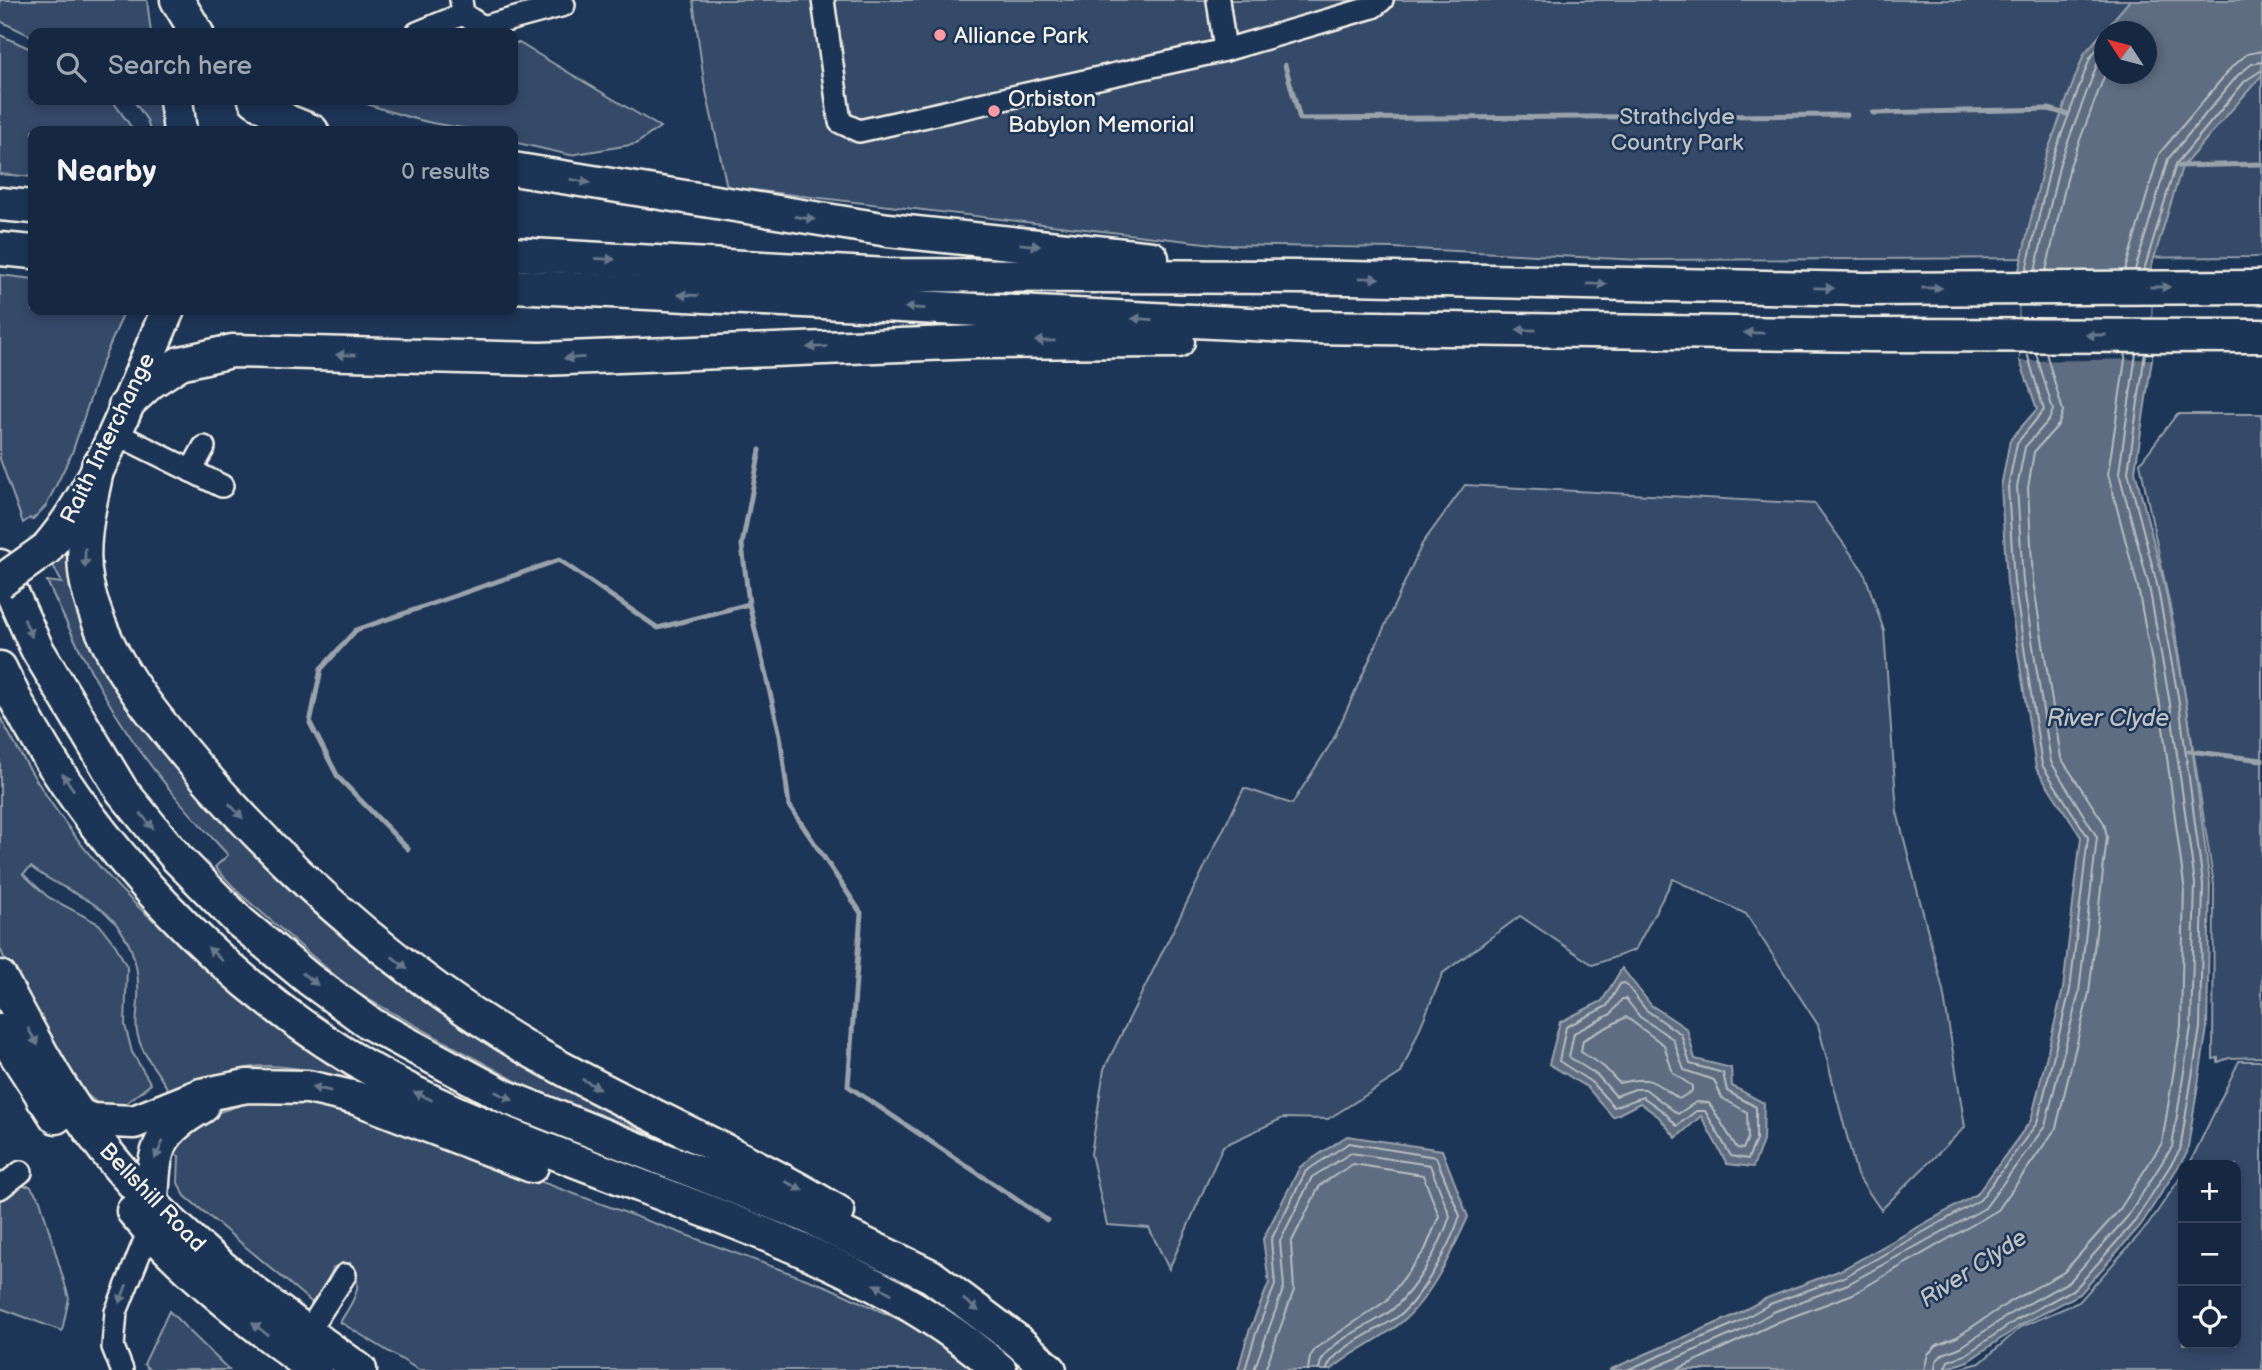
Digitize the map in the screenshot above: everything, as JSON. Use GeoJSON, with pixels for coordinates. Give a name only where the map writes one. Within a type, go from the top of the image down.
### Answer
{"type":"FeatureCollection","features":[{"type":"Feature","properties":{"kind":"highway"},"geometry":{"type":"LineString","coordinates":[[166,0],[169,28]]}},
{"type":"Feature","properties":{"kind":"highway"},"geometry":{"type":"LineString","coordinates":[[177,0],[194,28]]}},
{"type":"Feature","properties":{"kind":"highway"},"geometry":{"type":"LineString","coordinates":[[177,105],[179,126]]}},
{"type":"Feature","properties":{"kind":"highway"},"geometry":{"type":"LineString","coordinates":[[263,105],[300,126]]}},
{"type":"Feature","properties":{"kind":"highway"},"geometry":{"type":"LineString","coordinates":[[518,170],[888,230],[1301,276]]}},
{"type":"Feature","properties":{"kind":"highway"},"geometry":{"type":"LineString","coordinates":[[0,204],[28,207]]}},
{"type":"Feature","properties":{"kind":"highway"},"geometry":{"type":"LineString","coordinates":[[0,249],[28,252]]}},
{"type":"Feature","properties":{"kind":"highway"},"geometry":{"type":"LineString","coordinates":[[518,254],[887,275],[1301,276],[1864,289],[2262,287]]}},
{"type":"Feature","properties":{"kind":"highway"},"geometry":{"type":"LineString","coordinates":[[518,286],[1308,327],[1871,335],[2262,335]]}},
{"type":"Feature","properties":{"kind":"highway","name":"Raith Interchange"},"geometry":{"type":"LineString","coordinates":[[0,582],[46,550],[57,537],[98,466],[166,315]]}},
{"type":"Feature","properties":{"kind":"highway"},"geometry":{"type":"LineString","coordinates":[[119,419],[151,382],[180,363],[232,351],[541,359],[964,342],[1188,341],[1308,327]]}},
{"type":"Feature","properties":{"kind":"highway"},"geometry":{"type":"LineString","coordinates":[[98,466],[84,563],[93,609],[112,654],[157,718],[203,774],[319,895],[414,974],[490,1026],[601,1090],[691,1131],[804,1192],[931,1276],[1019,1342],[1050,1370]]}},
{"type":"Feature","properties":{"kind":"highway"},"geometry":{"type":"LineString","coordinates":[[0,566],[37,649],[122,791],[177,858],[240,922],[299,971],[370,1024],[506,1097],[804,1215],[931,1276]]}},
{"type":"Feature","properties":{"kind":"highway"},"geometry":{"type":"LineString","coordinates":[[0,668],[54,763],[89,814],[142,879],[217,957],[320,1037],[388,1079],[432,1100],[523,1140],[774,1237],[849,1270],[934,1320],[1000,1370]]}},
{"type":"Feature","properties":{"kind":"highway","name":"Bellshill Road"},"geometry":{"type":"LineString","coordinates":[[0,977],[80,1116],[151,1216],[208,1287],[315,1370]]}},
{"type":"Feature","properties":{"kind":"highway","name":"Bellshill Road"},"geometry":{"type":"LineString","coordinates":[[0,1030],[43,1099],[80,1149],[151,1216],[216,1261],[307,1333],[360,1370]]}},
{"type":"Feature","properties":{"kind":"highway"},"geometry":{"type":"LineString","coordinates":[[0,1039],[23,1069]]}},
{"type":"Feature","properties":{"kind":"highway"},"geometry":{"type":"LineString","coordinates":[[43,1099],[80,1116],[103,1122],[134,1122],[178,1103],[226,1090],[278,1084],[308,1087],[356,1098],[778,1256],[849,1270]]}},
{"type":"Feature","properties":{"kind":"highway"},"geometry":{"type":"LineString","coordinates":[[151,1216],[155,1157],[173,1126],[226,1090]]}},
{"type":"Feature","properties":{"kind":"street"},"geometry":{"type":"LineString","coordinates":[[823,0],[840,122],[859,131],[1225,50],[1373,7],[1382,0]]}},
{"type":"Feature","properties":{"kind":"street"},"geometry":{"type":"LineString","coordinates":[[1217,0],[1225,50]]}},
{"type":"Feature","properties":{"kind":"street"},"geometry":{"type":"LineString","coordinates":[[426,28],[462,7],[483,27],[564,5]]}},
{"type":"Feature","properties":{"kind":"street"},"geometry":{"type":"LineString","coordinates":[[119,419],[191,471],[222,486]]}},
{"type":"Feature","properties":{"kind":"street"},"geometry":{"type":"LineString","coordinates":[[191,471],[204,447]]}},
{"type":"Feature","properties":{"kind":"street"},"geometry":{"type":"LineString","coordinates":[[0,1188],[21,1172]]}},
{"type":"Feature","properties":{"kind":"street","name":"Bellshill Road"},"geometry":{"type":"LineString","coordinates":[[122,1370],[113,1347],[116,1312],[151,1216]]}},
{"type":"Feature","properties":{"kind":"street"},"geometry":{"type":"LineString","coordinates":[[307,1333],[345,1275]]}},
{"type":"Feature","properties":{"kind":"green space"},"geometry":{"type":"Polygon","coordinates":[[[0,0],[147,0],[150,28],[28,28],[28,35],[0,21],[0,0]]]}},
{"type":"Feature","properties":{"kind":"green space","name":"Strathclyde Country Park"},"geometry":{"type":"Polygon","coordinates":[[[693,0],[2262,0],[2262,257],[1641,260],[1392,248],[1222,245],[727,187],[704,82],[693,0]]]}},
{"type":"Feature","properties":{"kind":"green space"},"geometry":{"type":"Polygon","coordinates":[[[0,35],[28,48],[28,105],[116,105],[130,126],[28,126],[28,177],[0,174],[0,35]]]}},
{"type":"Feature","properties":{"kind":"green space"},"geometry":{"type":"Polygon","coordinates":[[[519,43],[660,127],[636,144],[570,155],[518,143],[518,126],[451,126],[370,105],[518,105],[519,43]]]}},
{"type":"Feature","properties":{"kind":"green space"},"geometry":{"type":"Polygon","coordinates":[[[136,105],[160,105],[162,126],[149,126],[136,105]]]}},
{"type":"Feature","properties":{"kind":"green space"},"geometry":{"type":"Polygon","coordinates":[[[0,275],[28,278],[28,315],[123,315],[102,363],[72,453],[46,506],[32,520],[30,518],[23,523],[0,459],[0,275]]]}},
{"type":"Feature","properties":{"kind":"green space"},"geometry":{"type":"Polygon","coordinates":[[[2177,414],[2262,414],[2262,1057],[2229,1058],[2218,1062],[2218,1058],[2213,1059],[2214,885],[2175,631],[2140,463],[2177,414]]]}},
{"type":"Feature","properties":{"kind":"green space"},"geometry":{"type":"Polygon","coordinates":[[[1465,485],[1815,504],[1864,572],[1884,631],[1897,812],[1943,990],[1965,1127],[1881,1210],[1857,1175],[1818,1025],[1746,914],[1673,879],[1635,950],[1593,965],[1520,916],[1443,973],[1401,1073],[1328,1119],[1283,1118],[1223,1146],[1169,1269],[1149,1228],[1107,1225],[1091,1154],[1104,1069],[1244,788],[1292,804],[1333,740],[1422,544],[1465,485]]]}},
{"type":"Feature","properties":{"kind":"green space"},"geometry":{"type":"Polygon","coordinates":[[[70,543],[120,693],[217,815],[338,932],[439,1011],[569,1090],[686,1148],[523,1085],[353,991],[240,894],[215,867],[228,855],[149,763],[115,713],[72,635],[47,581],[62,583],[52,563],[70,543]]]}},
{"type":"Feature","properties":{"kind":"green space"},"geometry":{"type":"Polygon","coordinates":[[[0,717],[49,800],[88,852],[131,900],[154,921],[158,918],[373,1086],[371,1088],[309,1070],[258,1066],[206,1079],[170,1093],[139,1040],[136,1024],[138,976],[133,954],[124,934],[102,909],[31,867],[23,874],[48,897],[99,924],[116,946],[127,967],[125,1025],[132,1052],[151,1084],[126,1103],[126,1113],[101,1106],[86,1094],[15,985],[0,948],[0,717]]]}},
{"type":"Feature","properties":{"kind":"green space"},"geometry":{"type":"Polygon","coordinates":[[[2239,1061],[2262,1061],[2262,1370],[1954,1370],[1980,1363],[2021,1327],[2079,1302],[2148,1225],[2178,1181],[2178,1349],[2241,1349],[2241,1160],[2191,1160],[2239,1061]]]}},
{"type":"Feature","properties":{"kind":"green space"},"geometry":{"type":"Polygon","coordinates":[[[324,1102],[828,1287],[924,1331],[974,1370],[419,1370],[340,1322],[356,1293],[357,1279],[350,1263],[334,1267],[315,1305],[185,1196],[178,1183],[179,1156],[166,1152],[210,1115],[247,1103],[324,1102]]]}},
{"type":"Feature","properties":{"kind":"green space"},"geometry":{"type":"Polygon","coordinates":[[[15,1186],[30,1186],[40,1200],[69,1298],[62,1331],[0,1308],[0,1199],[15,1186]]]}},
{"type":"Feature","properties":{"kind":"green space"},"geometry":{"type":"Polygon","coordinates":[[[169,1311],[229,1370],[149,1370],[144,1364],[169,1311]]]}},
{"type":"Feature","properties":{"kind":"water","name":"River Clyde"},"geometry":{"type":"Polygon","coordinates":[[[2130,0],[2262,0],[2262,75],[2182,167],[2151,268],[2152,359],[2135,471],[2164,582],[2186,701],[2210,883],[2207,1028],[2187,1153],[2183,1160],[2178,1160],[2178,1167],[2141,1225],[2080,1294],[2021,1325],[1968,1361],[1942,1370],[1609,1370],[1733,1316],[1767,1298],[1841,1270],[1977,1194],[2031,1120],[2063,989],[2081,837],[2036,768],[2007,583],[2001,487],[2010,440],[2037,409],[2020,361],[2019,270],[2045,158],[2084,54],[2094,42],[2094,84],[2157,84],[2157,21],[2112,21],[2130,0]]]}},
{"type":"Feature","properties":{"kind":"water"},"geometry":{"type":"Polygon","coordinates":[[[1622,968],[1651,1005],[1687,1029],[1695,1059],[1731,1068],[1732,1086],[1764,1103],[1763,1141],[1753,1167],[1727,1164],[1701,1116],[1676,1138],[1659,1117],[1640,1103],[1613,1117],[1587,1087],[1549,1064],[1560,1022],[1602,1001],[1622,968]]]}},
{"type":"Feature","properties":{"kind":"water"},"geometry":{"type":"Polygon","coordinates":[[[1347,1136],[1442,1150],[1468,1217],[1462,1230],[1440,1272],[1413,1311],[1394,1328],[1331,1370],[1238,1370],[1248,1334],[1269,1283],[1263,1239],[1300,1167],[1347,1136]]]}},
{"type":"Feature","properties":{"kind":"pier"},"geometry":{"type":"Polygon","coordinates":[[[2151,269],[2152,359],[2020,361],[2019,270],[2151,269]]]}},
{"type":"Feature","properties":{"kind":"waterway"},"geometry":{"type":"LineString","coordinates":[[1285,65],[1300,119],[1847,115]]}},
{"type":"Feature","properties":{"kind":"waterway"},"geometry":{"type":"LineString","coordinates":[[1873,113],[2049,109],[2066,114]]}},
{"type":"Feature","properties":{"kind":"waterway"},"geometry":{"type":"LineString","coordinates":[[2178,166],[2262,164]]}},
{"type":"Feature","properties":{"kind":"waterway"},"geometry":{"type":"LineString","coordinates":[[760,450],[742,545],[749,604],[780,735],[789,805],[861,913],[848,1086],[1047,1220]]}},
{"type":"Feature","properties":{"kind":"waterway"},"geometry":{"type":"LineString","coordinates":[[408,849],[338,777],[310,723],[321,669],[356,630],[559,560],[658,628],[749,604]]}},
{"type":"Feature","properties":{"kind":"waterway"},"geometry":{"type":"LineString","coordinates":[[2189,751],[2262,760]]}},
{"type":"Feature","properties":{"kind":"place","name":"Alliance Park"},"geometry":{"type":"Point","coordinates":[940,35]}},
{"type":"Feature","properties":{"kind":"place","name":"Orbiston Babylon Memorial"},"geometry":{"type":"Point","coordinates":[994,111]}}]}
